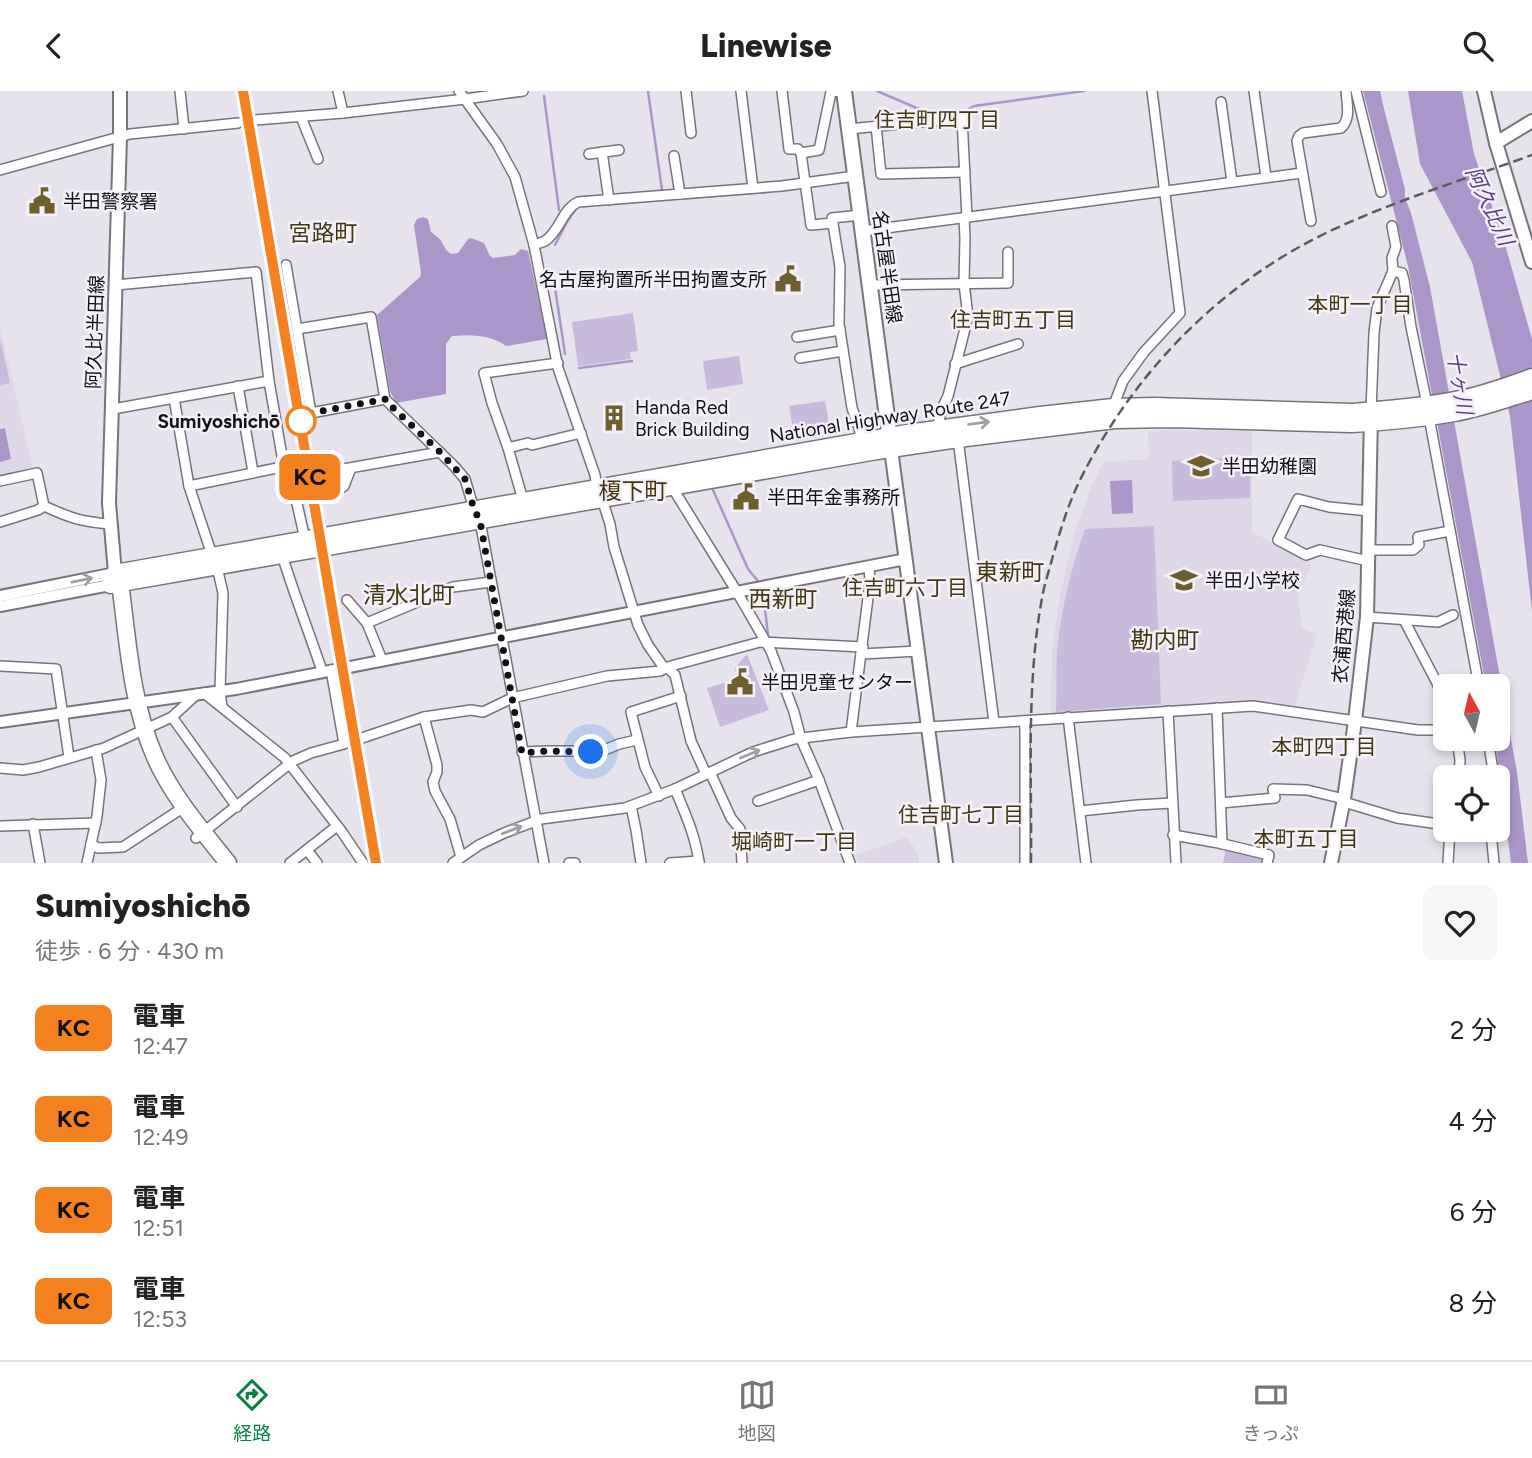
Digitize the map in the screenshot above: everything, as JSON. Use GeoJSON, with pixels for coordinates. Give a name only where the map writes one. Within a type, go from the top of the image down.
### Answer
{"type":"FeatureCollection","features":[{"type":"Feature","properties":{"kind":"highway","name":"National Highway Route 247"},"geometry":{"type":"LineString","coordinates":[[1464,405],[1532,377]]}},
{"type":"Feature","properties":{"kind":"highway","name":"National Highway Route 247"},"geometry":{"type":"LineString","coordinates":[[214,561],[282,555],[862,442],[958,439],[1115,420],[1170,418],[1351,424],[1371,417],[1464,405],[1532,391]]}},
{"type":"Feature","properties":{"kind":"highway","name":"National Highway Route 247"},"geometry":{"type":"LineString","coordinates":[[115,580],[214,561],[305,539],[477,515],[523,500],[671,487],[891,443],[940,428],[1040,415],[1113,407],[1154,406],[1352,412],[1371,417]]}},
{"type":"Feature","properties":{"kind":"highway"},"geometry":{"type":"LineString","coordinates":[[115,580],[132,704],[140,732],[180,809],[216,863]]}},
{"type":"Feature","properties":{"kind":"highway"},"geometry":{"type":"LineString","coordinates":[[200,836],[228,863]]}},
{"type":"Feature","properties":{"kind":"main road","name":"阿久比半田線"},"geometry":{"type":"LineString","coordinates":[[115,580],[110,524],[120,91]]}},
{"type":"Feature","properties":{"kind":"main road","name":"名古屋半田線"},"geometry":{"type":"LineString","coordinates":[[841,91],[849,129],[891,443]]}},
{"type":"Feature","properties":{"kind":"main road"},"geometry":{"type":"LineString","coordinates":[[1484,91],[1496,143],[1532,262]]}},
{"type":"Feature","properties":{"kind":"main road"},"geometry":{"type":"LineString","coordinates":[[1496,143],[1532,121]]}},
{"type":"Feature","properties":{"kind":"main road","name":"衣浦西港線"},"geometry":{"type":"LineString","coordinates":[[1331,863],[1356,721],[1367,617],[1371,417]]}},
{"type":"Feature","properties":{"kind":"main road"},"geometry":{"type":"LineString","coordinates":[[891,443],[946,863]]}},
{"type":"Feature","properties":{"kind":"street"},"geometry":{"type":"LineString","coordinates":[[180,91],[184,129]]}},
{"type":"Feature","properties":{"kind":"street"},"geometry":{"type":"LineString","coordinates":[[338,91],[343,113]]}},
{"type":"Feature","properties":{"kind":"street"},"geometry":{"type":"LineString","coordinates":[[255,120],[343,113],[462,95],[523,91]]}},
{"type":"Feature","properties":{"kind":"street"},"geometry":{"type":"LineString","coordinates":[[685,91],[691,133]]}},
{"type":"Feature","properties":{"kind":"street"},"geometry":{"type":"LineString","coordinates":[[741,91],[753,188]]}},
{"type":"Feature","properties":{"kind":"street"},"geometry":{"type":"LineString","coordinates":[[782,91],[789,149],[798,149],[801,153],[811,225],[833,223]]}},
{"type":"Feature","properties":{"kind":"street"},"geometry":{"type":"LineString","coordinates":[[801,153],[818,150],[831,92],[841,91]]}},
{"type":"Feature","properties":{"kind":"street"},"geometry":{"type":"LineString","coordinates":[[1113,407],[1122,381],[1180,313],[1152,91]]}},
{"type":"Feature","properties":{"kind":"street"},"geometry":{"type":"LineString","coordinates":[[1254,91],[1266,177]]}},
{"type":"Feature","properties":{"kind":"street"},"geometry":{"type":"LineString","coordinates":[[1311,221],[1297,141],[1303,133],[1341,128],[1345,125],[1348,119],[1346,91]]}},
{"type":"Feature","properties":{"kind":"street"},"geometry":{"type":"LineString","coordinates":[[1356,91],[1381,192]]}},
{"type":"Feature","properties":{"kind":"street"},"geometry":{"type":"LineString","coordinates":[[462,95],[497,144],[515,177],[534,245],[558,368],[595,475],[638,625],[662,665],[675,675],[691,741],[731,818],[740,829],[742,863]]}},
{"type":"Feature","properties":{"kind":"street"},"geometry":{"type":"LineString","coordinates":[[1221,102],[1232,182]]}},
{"type":"Feature","properties":{"kind":"street"},"geometry":{"type":"LineString","coordinates":[[301,117],[318,159]]}},
{"type":"Feature","properties":{"kind":"street"},"geometry":{"type":"LineString","coordinates":[[849,129],[962,118],[966,218],[964,283],[968,317],[948,396],[939,420],[940,428]]}},
{"type":"Feature","properties":{"kind":"street"},"geometry":{"type":"LineString","coordinates":[[0,167],[130,134],[237,123]]}},
{"type":"Feature","properties":{"kind":"street"},"geometry":{"type":"LineString","coordinates":[[876,126],[881,174],[965,172]]}},
{"type":"Feature","properties":{"kind":"street"},"geometry":{"type":"LineString","coordinates":[[589,154],[620,150]]}},
{"type":"Feature","properties":{"kind":"street"},"geometry":{"type":"LineString","coordinates":[[602,152],[609,200]]}},
{"type":"Feature","properties":{"kind":"street"},"geometry":{"type":"LineString","coordinates":[[674,156],[680,194]]}},
{"type":"Feature","properties":{"kind":"street"},"geometry":{"type":"LineString","coordinates":[[863,231],[1302,173]]}},
{"type":"Feature","properties":{"kind":"street"},"geometry":{"type":"LineString","coordinates":[[534,245],[545,241],[551,235],[564,214],[575,203],[753,188],[855,176]]}},
{"type":"Feature","properties":{"kind":"street"},"geometry":{"type":"LineString","coordinates":[[861,215],[832,218],[840,267],[839,330],[852,408],[862,442]]}},
{"type":"Feature","properties":{"kind":"street"},"geometry":{"type":"LineString","coordinates":[[1371,417],[1377,308],[1393,271],[1392,258],[1396,247],[1392,226]]}},
{"type":"Feature","properties":{"kind":"street"},"geometry":{"type":"LineString","coordinates":[[870,285],[1008,283],[1008,252]]}},
{"type":"Feature","properties":{"kind":"street"},"geometry":{"type":"LineString","coordinates":[[286,265],[311,413],[386,399]]}},
{"type":"Feature","properties":{"kind":"street"},"geometry":{"type":"LineString","coordinates":[[1393,271],[1402,273],[1411,327],[1431,410],[1477,674]]}},
{"type":"Feature","properties":{"kind":"street"},"geometry":{"type":"LineString","coordinates":[[116,285],[256,272],[269,381],[282,456],[290,473],[305,539]]}},
{"type":"Feature","properties":{"kind":"street"},"geometry":{"type":"LineString","coordinates":[[297,329],[371,317],[386,399],[465,479],[477,515],[491,582],[544,863]]}},
{"type":"Feature","properties":{"kind":"street"},"geometry":{"type":"LineString","coordinates":[[797,337],[839,330]]}},
{"type":"Feature","properties":{"kind":"street"},"geometry":{"type":"LineString","coordinates":[[956,365],[1018,344]]}},
{"type":"Feature","properties":{"kind":"street"},"geometry":{"type":"LineString","coordinates":[[800,358],[843,351]]}},
{"type":"Feature","properties":{"kind":"street"},"geometry":{"type":"LineString","coordinates":[[523,500],[484,373],[558,363]]}},
{"type":"Feature","properties":{"kind":"street"},"geometry":{"type":"LineString","coordinates":[[113,409],[269,381]]}},
{"type":"Feature","properties":{"kind":"street"},"geometry":{"type":"LineString","coordinates":[[239,386],[253,472]]}},
{"type":"Feature","properties":{"kind":"street"},"geometry":{"type":"LineString","coordinates":[[174,397],[189,485],[223,593],[220,691],[222,707]]}},
{"type":"Feature","properties":{"kind":"street"},"geometry":{"type":"LineString","coordinates":[[508,448],[581,433]]}},
{"type":"Feature","properties":{"kind":"street"},"geometry":{"type":"LineString","coordinates":[[958,439],[994,722]]}},
{"type":"Feature","properties":{"kind":"street"},"geometry":{"type":"LineString","coordinates":[[351,468],[440,452]]}},
{"type":"Feature","properties":{"kind":"street"},"geometry":{"type":"LineString","coordinates":[[189,485],[287,466]]}},
{"type":"Feature","properties":{"kind":"street"},"geometry":{"type":"LineString","coordinates":[[0,481],[37,473],[44,506]]}},
{"type":"Feature","properties":{"kind":"street"},"geometry":{"type":"LineString","coordinates":[[671,487],[766,642],[850,863]]}},
{"type":"Feature","properties":{"kind":"street"},"geometry":{"type":"LineString","coordinates":[[1369,511],[1328,507],[1298,499],[1278,540],[1307,555],[1321,550],[1369,555],[1413,549],[1419,545],[1418,537],[1450,531]]}},
{"type":"Feature","properties":{"kind":"street"},"geometry":{"type":"LineString","coordinates":[[44,506],[86,522],[110,524]]}},
{"type":"Feature","properties":{"kind":"street"},"geometry":{"type":"LineString","coordinates":[[0,522],[44,506]]}},
{"type":"Feature","properties":{"kind":"street"},"geometry":{"type":"LineString","coordinates":[[200,836],[293,761],[344,744],[327,671],[291,588],[282,555]]}},
{"type":"Feature","properties":{"kind":"street"},"geometry":{"type":"LineString","coordinates":[[0,722],[220,691],[906,559]]}},
{"type":"Feature","properties":{"kind":"street"},"geometry":{"type":"LineString","coordinates":[[851,732],[870,582],[869,566]]}},
{"type":"Feature","properties":{"kind":"street"},"geometry":{"type":"LineString","coordinates":[[0,596],[115,580]]}},
{"type":"Feature","properties":{"kind":"street"},"geometry":{"type":"LineString","coordinates":[[0,606],[115,580]]}},
{"type":"Feature","properties":{"kind":"street"},"geometry":{"type":"LineString","coordinates":[[367,623],[453,587],[491,582]]}},
{"type":"Feature","properties":{"kind":"street"},"geometry":{"type":"LineString","coordinates":[[347,600],[367,623],[382,660]]}},
{"type":"Feature","properties":{"kind":"street"},"geometry":{"type":"LineString","coordinates":[[1367,617],[1438,622],[1453,615]]}},
{"type":"Feature","properties":{"kind":"street"},"geometry":{"type":"LineString","coordinates":[[1404,620],[1433,675]]}},
{"type":"Feature","properties":{"kind":"street"},"geometry":{"type":"LineString","coordinates":[[359,739],[424,717],[471,710],[483,712],[512,698],[590,680],[660,671],[713,653],[760,642],[862,651],[918,650]]}},
{"type":"Feature","properties":{"kind":"street"},"geometry":{"type":"LineString","coordinates":[[0,666],[56,669],[69,757]]}},
{"type":"Feature","properties":{"kind":"street"},"geometry":{"type":"LineString","coordinates":[[201,694],[222,707],[285,758],[363,863]]}},
{"type":"Feature","properties":{"kind":"street"},"geometry":{"type":"LineString","coordinates":[[0,768],[31,769],[96,750],[172,717],[201,694]]}},
{"type":"Feature","properties":{"kind":"street"},"geometry":{"type":"LineString","coordinates":[[659,796],[645,767],[631,712],[681,696]]}},
{"type":"Feature","properties":{"kind":"street"},"geometry":{"type":"LineString","coordinates":[[424,717],[437,765],[438,772],[433,782],[435,791],[450,820],[457,860],[479,845],[541,819],[631,806],[675,789],[753,752],[794,739],[851,732],[1253,706],[1433,730]]}},
{"type":"Feature","properties":{"kind":"street"},"geometry":{"type":"LineString","coordinates":[[1217,708],[1222,844]]}},
{"type":"Feature","properties":{"kind":"street"},"geometry":{"type":"LineString","coordinates":[[1168,711],[1175,863]]}},
{"type":"Feature","properties":{"kind":"street"},"geometry":{"type":"LineString","coordinates":[[172,717],[237,807]]}},
{"type":"Feature","properties":{"kind":"street"},"geometry":{"type":"LineString","coordinates":[[1068,717],[1086,863]]}},
{"type":"Feature","properties":{"kind":"street"},"geometry":{"type":"LineString","coordinates":[[1024,721],[1025,863]]}},
{"type":"Feature","properties":{"kind":"street"},"geometry":{"type":"LineString","coordinates":[[522,753],[602,751],[637,740]]}},
{"type":"Feature","properties":{"kind":"street"},"geometry":{"type":"LineString","coordinates":[[87,863],[96,823],[101,780],[96,750]]}},
{"type":"Feature","properties":{"kind":"street"},"geometry":{"type":"LineString","coordinates":[[758,801],[819,780]]}},
{"type":"Feature","properties":{"kind":"street"},"geometry":{"type":"LineString","coordinates":[[670,863],[699,862],[691,829],[675,789]]}},
{"type":"Feature","properties":{"kind":"street"},"geometry":{"type":"LineString","coordinates":[[1221,803],[1275,798],[1273,789],[1307,790],[1397,818],[1433,823]]}},
{"type":"Feature","properties":{"kind":"street"},"geometry":{"type":"LineString","coordinates":[[1080,811],[1172,803]]}},
{"type":"Feature","properties":{"kind":"street"},"geometry":{"type":"LineString","coordinates":[[631,806],[640,863]]}},
{"type":"Feature","properties":{"kind":"street"},"geometry":{"type":"LineString","coordinates":[[91,844],[98,848],[123,847],[180,809]]}},
{"type":"Feature","properties":{"kind":"street"},"geometry":{"type":"LineString","coordinates":[[0,826],[96,823]]}},
{"type":"Feature","properties":{"kind":"street"},"geometry":{"type":"LineString","coordinates":[[33,824],[40,863]]}},
{"type":"Feature","properties":{"kind":"street"},"geometry":{"type":"LineString","coordinates":[[290,863],[337,826]]}},
{"type":"Feature","properties":{"kind":"street"},"geometry":{"type":"LineString","coordinates":[[1173,835],[1269,855],[1267,863]]}},
{"type":"Feature","properties":{"kind":"street"},"geometry":{"type":"LineString","coordinates":[[1448,863],[1449,842]]}},
{"type":"Feature","properties":{"kind":"street"},"geometry":{"type":"LineString","coordinates":[[1492,842],[1494,863]]}},
{"type":"Feature","properties":{"kind":"street"},"geometry":{"type":"LineString","coordinates":[[307,850],[317,863]]}},
{"type":"Feature","properties":{"kind":"street"},"geometry":{"type":"LineString","coordinates":[[569,863],[575,863]]}},
{"type":"Feature","properties":{"kind":"shaded area"},"geometry":{"type":"Polygon","coordinates":[[[633,313],[638,351],[630,352],[631,359],[578,366],[572,322],[633,313]]]}},
{"type":"Feature","properties":{"kind":"shaded area"},"geometry":{"type":"Polygon","coordinates":[[[0,328],[33,468],[0,475],[0,328]]]}},
{"type":"Feature","properties":{"kind":"shaded area"},"geometry":{"type":"Polygon","coordinates":[[[0,339],[10,383],[0,385],[0,339]]]}},
{"type":"Feature","properties":{"kind":"shaded area"},"geometry":{"type":"Polygon","coordinates":[[[739,356],[743,384],[707,390],[703,361],[739,356]]]}},
{"type":"Feature","properties":{"kind":"shaded area"},"geometry":{"type":"Polygon","coordinates":[[[825,401],[831,435],[795,441],[789,406],[825,401]]]}},
{"type":"Feature","properties":{"kind":"shaded area","name":"半田小学校"},"geometry":{"type":"Polygon","coordinates":[[[1148,431],[1252,431],[1252,532],[1310,562],[1311,566],[1298,593],[1302,628],[1317,634],[1295,706],[1254,701],[1051,714],[1052,652],[1060,596],[1073,538],[1092,484],[1104,462],[1149,459],[1148,431]]]}},
{"type":"Feature","properties":{"kind":"shaded area"},"geometry":{"type":"Polygon","coordinates":[[[1222,458],[1223,462],[1250,460],[1250,498],[1173,501],[1172,461],[1222,458]]]}},
{"type":"Feature","properties":{"kind":"shaded area"},"geometry":{"type":"Polygon","coordinates":[[[1154,526],[1161,704],[1056,712],[1057,651],[1061,620],[1085,529],[1154,526]]]}},
{"type":"Feature","properties":{"kind":"shaded area"},"geometry":{"type":"Polygon","coordinates":[[[747,654],[769,710],[720,727],[707,688],[737,679],[735,668],[747,654]]]}},
{"type":"Feature","properties":{"kind":"shaded area"},"geometry":{"type":"Polygon","coordinates":[[[907,837],[919,855],[919,863],[859,863],[856,855],[907,837]]]}},
{"type":"Feature","properties":{"kind":"shaded area"},"geometry":{"type":"Polygon","coordinates":[[[1226,848],[1265,856],[1263,863],[1223,863],[1226,848]]]}},
{"type":"Feature","properties":{"kind":"water"},"geometry":{"type":"Polygon","coordinates":[[[1363,91],[1380,91],[1405,198],[1430,287],[1499,674],[1484,674],[1408,266],[1363,91]]]}},
{"type":"Feature","properties":{"kind":"water","name":"阿久比川"},"geometry":{"type":"Polygon","coordinates":[[[1408,91],[1462,91],[1474,154],[1504,241],[1532,339],[1532,611],[1510,416],[1472,262],[1420,164],[1408,91]]]}},
{"type":"Feature","properties":{"kind":"water"},"geometry":{"type":"Polygon","coordinates":[[[417,219],[428,219],[431,232],[451,254],[458,253],[471,238],[484,243],[493,258],[515,255],[521,249],[528,251],[547,339],[506,346],[480,336],[452,336],[446,344],[446,394],[396,403],[390,391],[377,315],[420,277],[414,225],[417,219]]]}},
{"type":"Feature","properties":{"kind":"water"},"geometry":{"type":"Polygon","coordinates":[[[5,428],[11,459],[0,462],[0,429],[5,428]]]}},
{"type":"Feature","properties":{"kind":"water"},"geometry":{"type":"Polygon","coordinates":[[[1132,480],[1133,513],[1112,514],[1110,481],[1132,480]]]}},
{"type":"Feature","properties":{"kind":"water"},"geometry":{"type":"Polygon","coordinates":[[[1510,733],[1528,863],[1511,863],[1508,842],[1510,765],[1498,765],[1497,751],[1510,751],[1510,733]]]}},
{"type":"Feature","properties":{"kind":"waterway"},"geometry":{"type":"LineString","coordinates":[[648,91],[662,190]]}},
{"type":"Feature","properties":{"kind":"waterway"},"geometry":{"type":"LineString","coordinates":[[877,91],[933,115],[967,110],[974,106],[1084,91]]}},
{"type":"Feature","properties":{"kind":"waterway"},"geometry":{"type":"LineString","coordinates":[[544,96],[559,210]]}},
{"type":"Feature","properties":{"kind":"waterway"},"geometry":{"type":"LineString","coordinates":[[620,203],[769,192]]}},
{"type":"Feature","properties":{"kind":"waterway"},"geometry":{"type":"LineString","coordinates":[[555,245],[578,206]]}},
{"type":"Feature","properties":{"kind":"waterway"},"geometry":{"type":"LineString","coordinates":[[554,281],[565,354]]}},
{"type":"Feature","properties":{"kind":"waterway"},"geometry":{"type":"LineString","coordinates":[[579,368],[632,361]]}},
{"type":"Feature","properties":{"kind":"waterway"},"geometry":{"type":"LineString","coordinates":[[713,490],[748,569],[758,581]]}},
{"type":"Feature","properties":{"kind":"waterway"},"geometry":{"type":"LineString","coordinates":[[763,592],[768,635]]}},
{"type":"Feature","properties":{"kind":"railway"},"geometry":{"type":"LineString","coordinates":[[243,91],[376,863]]}},
{"type":"Feature","properties":{"kind":"railway"},"geometry":{"type":"LineString","coordinates":[[1031,863],[1032,697],[1043,594],[1076,488],[1126,403],[1153,368],[1215,306],[1285,255],[1324,234],[1375,212],[1532,155]]}},
{"type":"Feature","properties":{"kind":"train","name":"KC"},"geometry":{"type":"LineString","coordinates":[[243,91],[376,863]]}},
{"type":"Feature","properties":{"kind":"place","name":"半田警察署"},"geometry":{"type":"Point","coordinates":[42,201]}},
{"type":"Feature","properties":{"kind":"place","name":"名古屋拘置所半田拘置支所"},"geometry":{"type":"Point","coordinates":[788,279]}},
{"type":"Feature","properties":{"kind":"place","name":"Handa Red Brick Building"},"geometry":{"type":"Point","coordinates":[614,418]}},
{"type":"Feature","properties":{"kind":"place","name":"Sumiyoshichō"},"geometry":{"type":"Point","coordinates":[301,421]}},
{"type":"Feature","properties":{"kind":"place","name":"半田幼稚園"},"geometry":{"type":"Point","coordinates":[1201,466]}},
{"type":"Feature","properties":{"kind":"place","name":"半田年金事務所"},"geometry":{"type":"Point","coordinates":[746,497]}},
{"type":"Feature","properties":{"kind":"place","name":"半田小学校"},"geometry":{"type":"Point","coordinates":[1184,580]}},
{"type":"Feature","properties":{"kind":"place","name":"半田児童センター"},"geometry":{"type":"Point","coordinates":[740,682]}},
{"type":"Feature","properties":{"kind":"district","name":"住吉町四丁目"},"geometry":{"type":"Point","coordinates":[937,119]}},
{"type":"Feature","properties":{"kind":"district","name":"宮路町"},"geometry":{"type":"Point","coordinates":[323,233]}},
{"type":"Feature","properties":{"kind":"district","name":"本町一丁目"},"geometry":{"type":"Point","coordinates":[1360,304]}},
{"type":"Feature","properties":{"kind":"district","name":"住吉町五丁目"},"geometry":{"type":"Point","coordinates":[1013,319]}},
{"type":"Feature","properties":{"kind":"district","name":"榎下町"},"geometry":{"type":"Point","coordinates":[633,491]}},
{"type":"Feature","properties":{"kind":"district","name":"東新町"},"geometry":{"type":"Point","coordinates":[1010,572]}},
{"type":"Feature","properties":{"kind":"district","name":"住吉町六丁目"},"geometry":{"type":"Point","coordinates":[905,587]}},
{"type":"Feature","properties":{"kind":"district","name":"清水北町"},"geometry":{"type":"Point","coordinates":[409,595]}},
{"type":"Feature","properties":{"kind":"district","name":"西新町"},"geometry":{"type":"Point","coordinates":[783,599]}},
{"type":"Feature","properties":{"kind":"district","name":"勘内町"},"geometry":{"type":"Point","coordinates":[1165,640]}},
{"type":"Feature","properties":{"kind":"district","name":"本町四丁目"},"geometry":{"type":"Point","coordinates":[1324,746]}},
{"type":"Feature","properties":{"kind":"district","name":"住吉町七丁目"},"geometry":{"type":"Point","coordinates":[961,814]}},
{"type":"Feature","properties":{"kind":"district","name":"本町五丁目"},"geometry":{"type":"Point","coordinates":[1306,838]}},
{"type":"Feature","properties":{"kind":"district","name":"堀崎町一丁目"},"geometry":{"type":"Point","coordinates":[794,841]}},
{"type":"Feature","properties":{"kind":"route"},"geometry":{"type":"LineString","coordinates":[[301,421],[311,413],[386,399],[454,466],[465,479],[480,521],[522,753],[591,752]]}},
{"type":"Feature","properties":{"kind":"water label","name":"十ヶ川"},"geometry":{"type":"Point","coordinates":[1460,383]}}]}
